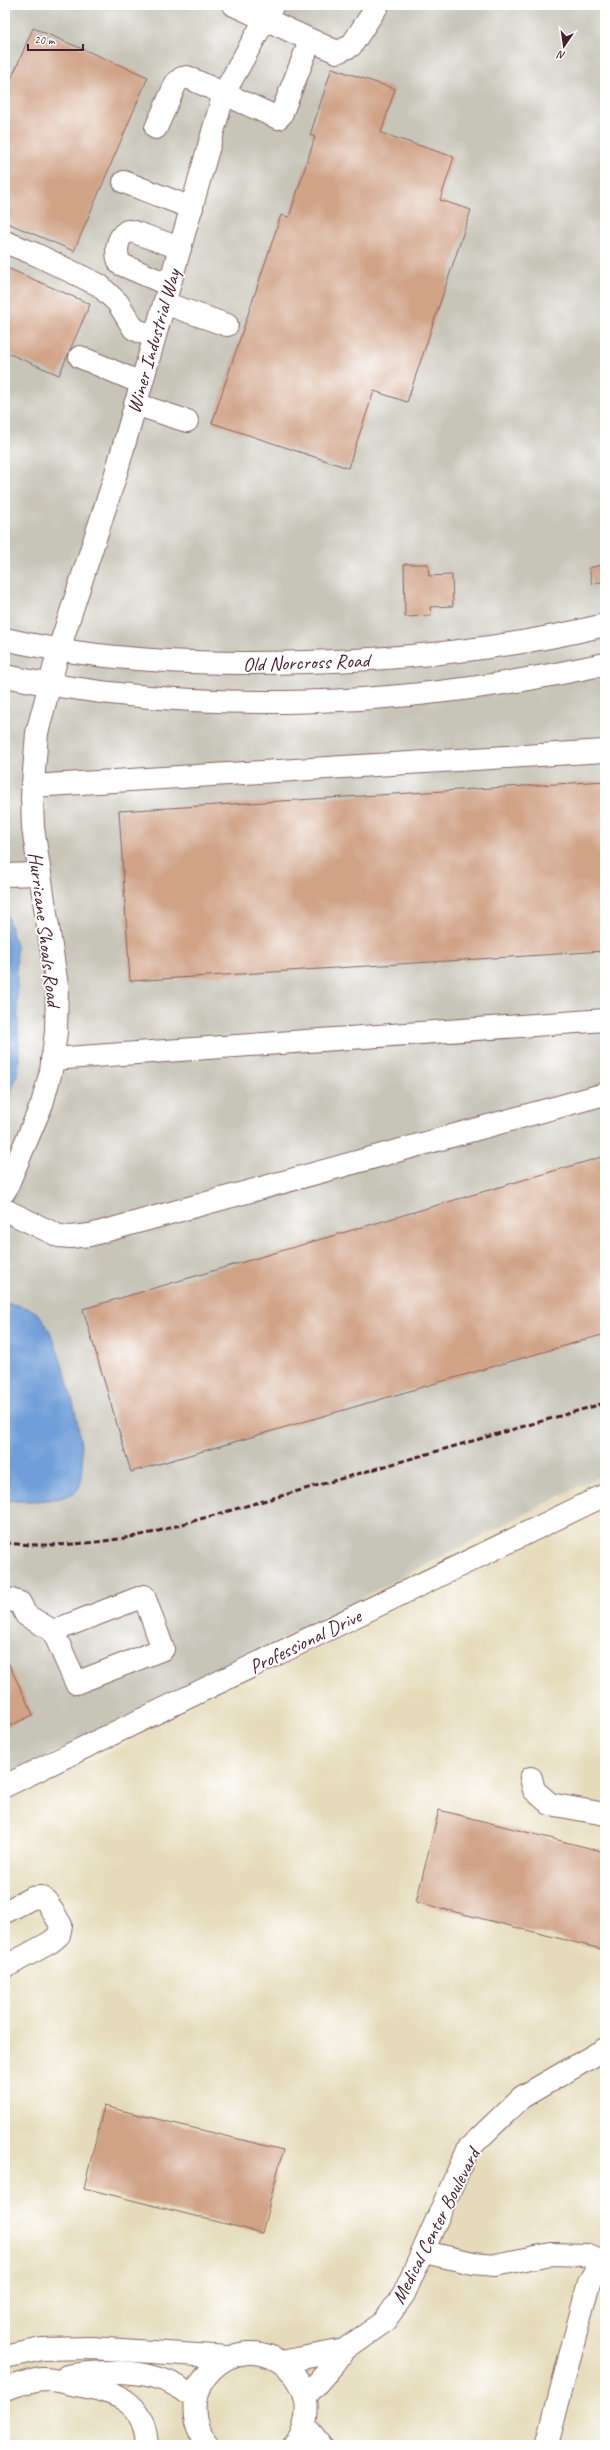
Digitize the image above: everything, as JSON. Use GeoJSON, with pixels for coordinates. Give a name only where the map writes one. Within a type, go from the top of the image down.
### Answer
{"type":"FeatureCollection","features":[{"type":"Feature","properties":{"kind":"street"},"geometry":{"type":"LineString","coordinates":[[234,5],[269,13],[310,41],[337,52],[346,50],[356,40],[378,5]]}},
{"type":"Feature","properties":{"kind":"street","name":"Winer Industrial Way"},"geometry":{"type":"LineString","coordinates":[[49,684],[135,404],[224,93],[269,13]]}},
{"type":"Feature","properties":{"kind":"street"},"geometry":{"type":"LineString","coordinates":[[156,128],[176,83],[182,78],[187,77],[278,118],[281,115],[310,41]]}},
{"type":"Feature","properties":{"kind":"street"},"geometry":{"type":"LineString","coordinates":[[124,182],[192,208]]}},
{"type":"Feature","properties":{"kind":"street"},"geometry":{"type":"LineString","coordinates":[[180,248],[131,231],[126,231],[120,238],[117,257],[120,264],[167,294],[227,325]]}},
{"type":"Feature","properties":{"kind":"street"},"geometry":{"type":"LineString","coordinates":[[5,242],[99,285],[118,303],[134,329],[154,337]]}},
{"type":"Feature","properties":{"kind":"street"},"geometry":{"type":"LineString","coordinates":[[80,357],[141,383]]}},
{"type":"Feature","properties":{"kind":"street"},"geometry":{"type":"LineString","coordinates":[[135,404],[187,421]]}},
{"type":"Feature","properties":{"kind":"street","name":"Old Norcross Road"},"geometry":{"type":"LineString","coordinates":[[5,639],[59,649],[196,664],[357,661],[470,651],[565,635],[605,625]]}},
{"type":"Feature","properties":{"kind":"street","name":"Old Norcross Road"},"geometry":{"type":"LineString","coordinates":[[5,676],[133,696],[219,701],[305,700],[384,697],[461,690],[536,679],[605,664]]}},
{"type":"Feature","properties":{"kind":"street","name":"Hurricane Shoals Road"},"geometry":{"type":"LineString","coordinates":[[5,1191],[42,1104],[52,1059],[56,1032],[57,986],[38,874],[33,828],[32,786],[37,733],[49,684]]}},
{"type":"Feature","properties":{"kind":"street"},"geometry":{"type":"LineString","coordinates":[[32,786],[605,751]]}},
{"type":"Feature","properties":{"kind":"street"},"geometry":{"type":"LineString","coordinates":[[5,875],[38,874]]}},
{"type":"Feature","properties":{"kind":"street"},"geometry":{"type":"LineString","coordinates":[[52,1059],[605,1020]]}},
{"type":"Feature","properties":{"kind":"street"},"geometry":{"type":"LineString","coordinates":[[5,1210],[60,1236],[70,1237],[90,1235],[605,1094]]}},
{"type":"Feature","properties":{"kind":"street","name":"Professional Drive"},"geometry":{"type":"LineString","coordinates":[[5,1786],[605,1494]]}},
{"type":"Feature","properties":{"kind":"street"},"geometry":{"type":"LineString","coordinates":[[5,1598],[20,1604],[26,1615],[53,1631],[76,1683],[163,1649],[144,1596],[53,1631]]}},
{"type":"Feature","properties":{"kind":"street"},"geometry":{"type":"LineString","coordinates":[[531,1778],[534,1790],[550,1804],[605,1814]]}},
{"type":"Feature","properties":{"kind":"street"},"geometry":{"type":"LineString","coordinates":[[5,1912],[32,1898],[41,1897],[47,1902],[61,1925],[59,1935],[51,1942],[5,1967]]}},
{"type":"Feature","properties":{"kind":"street","name":"Medical Center Boulevard"},"geometry":{"type":"LineString","coordinates":[[344,2350],[384,2322],[404,2294],[424,2252],[468,2150],[522,2097],[605,2049]]}},
{"type":"Feature","properties":{"kind":"street"},"geometry":{"type":"LineString","coordinates":[[424,2252],[473,2264],[495,2265],[551,2254],[586,2254],[605,2263]]}},
{"type":"Feature","properties":{"kind":"street"},"geometry":{"type":"LineString","coordinates":[[547,2445],[589,2282],[597,2268],[605,2263]]}},
{"type":"Feature","properties":{"kind":"street"},"geometry":{"type":"LineString","coordinates":[[5,2357],[42,2349],[91,2348],[228,2358]]}},
{"type":"Feature","properties":{"kind":"street"},"geometry":{"type":"LineString","coordinates":[[281,2362],[344,2350]]}},
{"type":"Feature","properties":{"kind":"street"},"geometry":{"type":"LineString","coordinates":[[305,2397],[335,2363],[344,2350]]}},
{"type":"Feature","properties":{"kind":"street"},"geometry":{"type":"LineString","coordinates":[[186,2445],[203,2436],[195,2419],[195,2400],[201,2382],[213,2367],[228,2358],[246,2353],[264,2355],[281,2362],[294,2374],[305,2397],[307,2407],[305,2425],[294,2445]]}},
{"type":"Feature","properties":{"kind":"street"},"geometry":{"type":"LineString","coordinates":[[5,2389],[44,2379],[80,2373],[103,2373],[156,2377],[174,2383],[195,2400]]}},
{"type":"Feature","properties":{"kind":"street"},"geometry":{"type":"LineString","coordinates":[[44,2379],[108,2390],[122,2396],[139,2417],[146,2433],[147,2445]]}},
{"type":"Feature","properties":{"kind":"street"},"geometry":{"type":"LineString","coordinates":[[305,2425],[321,2445]]}},
{"type":"Feature","properties":{"kind":"shaded area"},"geometry":{"type":"Polygon","coordinates":[[[5,5],[605,5],[605,1473],[124,1719],[5,1777],[5,5]]]}},
{"type":"Feature","properties":{"kind":"shaded area"},"geometry":{"type":"Polygon","coordinates":[[[605,1473],[605,2445],[5,2445],[5,1799],[129,1743],[124,1719],[605,1473]]]}},
{"type":"Feature","properties":{"kind":"water"},"geometry":{"type":"Polygon","coordinates":[[[5,908],[16,946],[19,1064],[16,1078],[5,1109],[5,908]]]}},
{"type":"Feature","properties":{"kind":"water"},"geometry":{"type":"Polygon","coordinates":[[[5,1303],[29,1309],[41,1317],[49,1330],[66,1378],[80,1436],[82,1462],[81,1482],[74,1493],[67,1496],[40,1501],[5,1500],[5,1303]]]}},
{"type":"Feature","properties":{"kind":"building"},"geometry":{"type":"Polygon","coordinates":[[[33,28],[148,77],[74,251],[5,222],[5,94],[33,28]]]}},
{"type":"Feature","properties":{"kind":"building"},"geometry":{"type":"Polygon","coordinates":[[[332,68],[395,89],[381,133],[454,157],[440,200],[471,210],[407,402],[374,391],[348,468],[212,423],[281,215],[289,217],[315,137],[310,135],[332,68]]]}},
{"type":"Feature","properties":{"kind":"building"},"geometry":{"type":"Polygon","coordinates":[[[5,267],[90,304],[59,375],[5,352],[5,267]]]}},
{"type":"Feature","properties":{"kind":"building"},"geometry":{"type":"Polygon","coordinates":[[[404,564],[428,564],[429,576],[452,575],[453,606],[430,607],[431,616],[405,617],[404,564]]]}},
{"type":"Feature","properties":{"kind":"building"},"geometry":{"type":"Polygon","coordinates":[[[605,564],[605,581],[592,584],[589,568],[605,564]]]}},
{"type":"Feature","properties":{"kind":"building"},"geometry":{"type":"Polygon","coordinates":[[[605,781],[605,951],[130,981],[119,811],[605,781]]]}},
{"type":"Feature","properties":{"kind":"building"},"geometry":{"type":"Polygon","coordinates":[[[605,1156],[605,1334],[131,1472],[83,1309],[605,1156]]]}},
{"type":"Feature","properties":{"kind":"building"},"geometry":{"type":"Polygon","coordinates":[[[5,1656],[33,1715],[5,1728],[5,1656]]]}},
{"type":"Feature","properties":{"kind":"building"},"geometry":{"type":"Polygon","coordinates":[[[439,1810],[605,1852],[605,1950],[416,1902],[439,1810]]]}},
{"type":"Feature","properties":{"kind":"building"},"geometry":{"type":"Polygon","coordinates":[[[104,2106],[283,2150],[262,2233],[84,2188],[104,2106]]]}},
{"type":"Feature","properties":{"kind":"railway"},"geometry":{"type":"LineString","coordinates":[[5,1543],[43,1545],[80,1544],[155,1532],[605,1403]]}}]}
